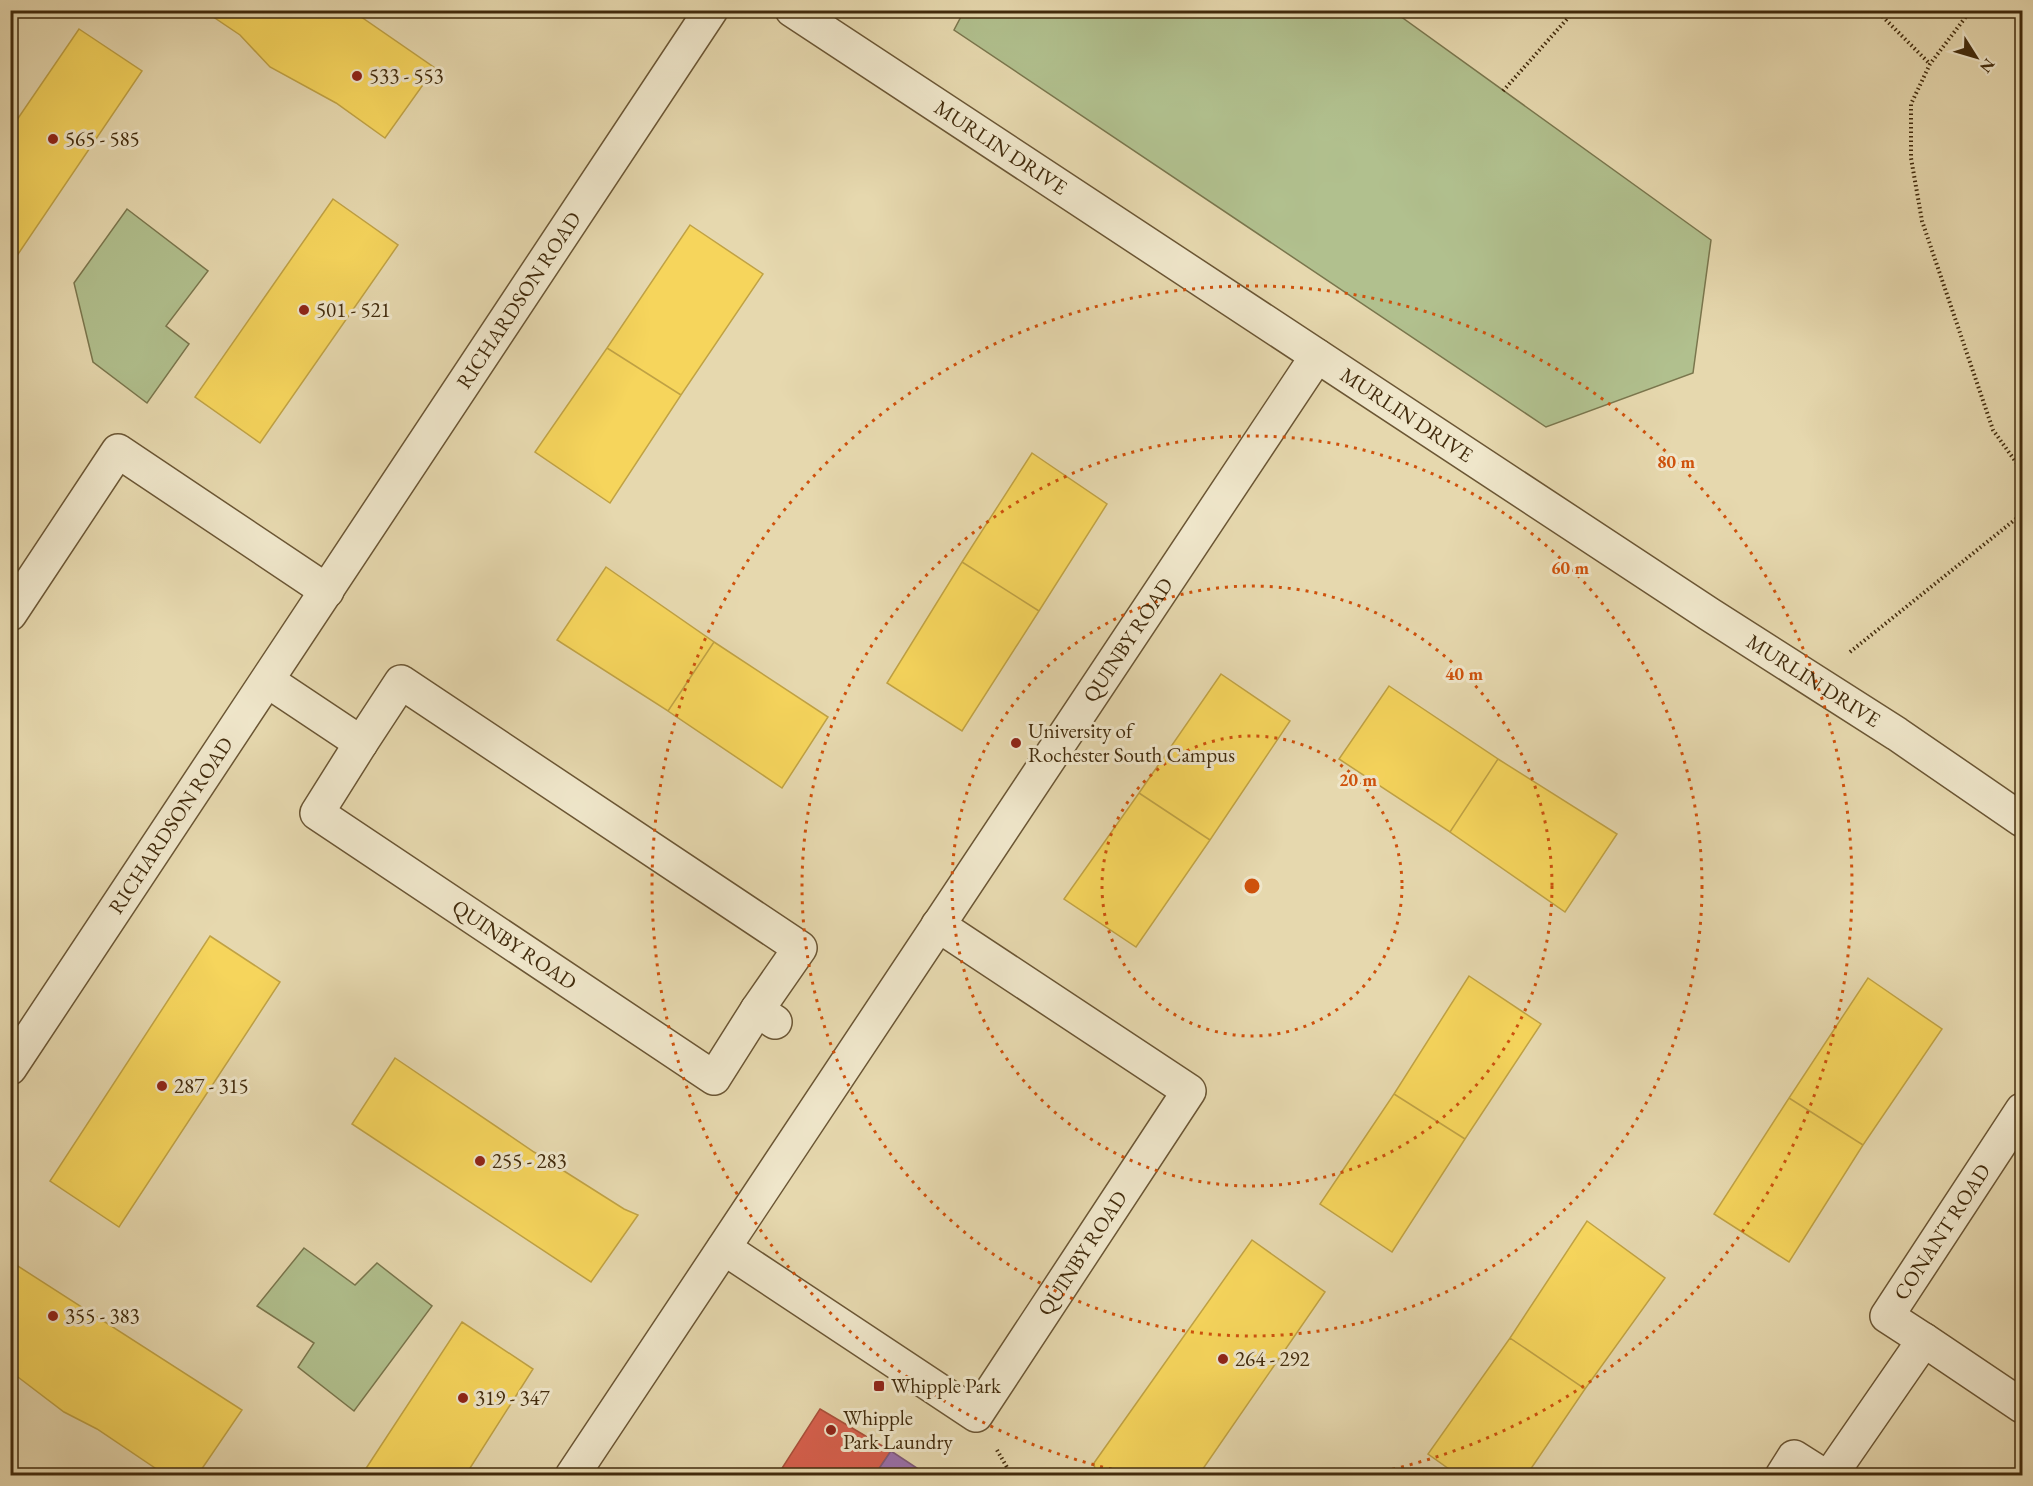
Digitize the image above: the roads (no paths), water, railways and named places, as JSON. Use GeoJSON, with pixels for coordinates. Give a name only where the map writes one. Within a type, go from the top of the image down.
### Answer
{"type":"FeatureCollection","features":[{"type":"Feature","properties":{"kind":"street","name":"RICHARDSON ROAD"},"geometry":{"type":"LineString","coordinates":[[12,1062],[268,681],[711,10]]}},
{"type":"Feature","properties":{"kind":"street","name":"MURLIN DRIVE"},"geometry":{"type":"LineString","coordinates":[[792,10],[2022,820]]}},
{"type":"Feature","properties":{"kind":"street","name":"QUINBY ROAD"},"geometry":{"type":"LineString","coordinates":[[572,1476],[1317,356]]}},
{"type":"Feature","properties":{"kind":"street"},"geometry":{"type":"LineString","coordinates":[[10,614],[118,451],[327,591]]}},
{"type":"Feature","properties":{"kind":"street"},"geometry":{"type":"LineString","coordinates":[[268,681],[362,743]]}},
{"type":"Feature","properties":{"kind":"street","name":"QUINBY ROAD"},"geometry":{"type":"LineString","coordinates":[[401,682],[790,941],[800,948],[766,1016],[714,1078],[474,921],[317,813],[362,743],[401,682]]}},
{"type":"Feature","properties":{"kind":"street","name":"QUINBY ROAD"},"geometry":{"type":"LineString","coordinates":[[724,1248],[848,1327],[976,1415],[1190,1091],[938,925]]}},
{"type":"Feature","properties":{"kind":"street","name":"CONANT ROAD"},"geometry":{"type":"LineString","coordinates":[[2022,1110],[1887,1316],[2022,1406]]}},
{"type":"Feature","properties":{"kind":"street"},"geometry":{"type":"LineString","coordinates":[[1830,1476],[1924,1340]]}},
{"type":"Feature","properties":{"kind":"street"},"geometry":{"type":"LineString","coordinates":[[1782,1476],[1794,1457],[1824,1476]]}},
{"type":"Feature","properties":{"kind":"place","name":"533 - 553"},"geometry":{"type":"Point","coordinates":[357,76]}},
{"type":"Feature","properties":{"kind":"place","name":"565 - 585"},"geometry":{"type":"Point","coordinates":[53,139]}},
{"type":"Feature","properties":{"kind":"place","name":"501 - 521"},"geometry":{"type":"Point","coordinates":[304,310]}},
{"type":"Feature","properties":{"kind":"place","name":"University of Rochester South Campus"},"geometry":{"type":"Point","coordinates":[1016,743]}},
{"type":"Feature","properties":{"kind":"place","name":"287 - 315"},"geometry":{"type":"Point","coordinates":[162,1086]}},
{"type":"Feature","properties":{"kind":"place","name":"255 - 283"},"geometry":{"type":"Point","coordinates":[480,1161]}},
{"type":"Feature","properties":{"kind":"place","name":"355 - 383"},"geometry":{"type":"Point","coordinates":[53,1316]}},
{"type":"Feature","properties":{"kind":"place","name":"264 - 292"},"geometry":{"type":"Point","coordinates":[1223,1359]}},
{"type":"Feature","properties":{"kind":"place","name":"Whipple Park"},"geometry":{"type":"Point","coordinates":[879,1386]}},
{"type":"Feature","properties":{"kind":"place","name":"319 - 347"},"geometry":{"type":"Point","coordinates":[463,1398]}},
{"type":"Feature","properties":{"kind":"place","name":"Whipple Park Laundry"},"geometry":{"type":"Point","coordinates":[831,1430]}}]}
